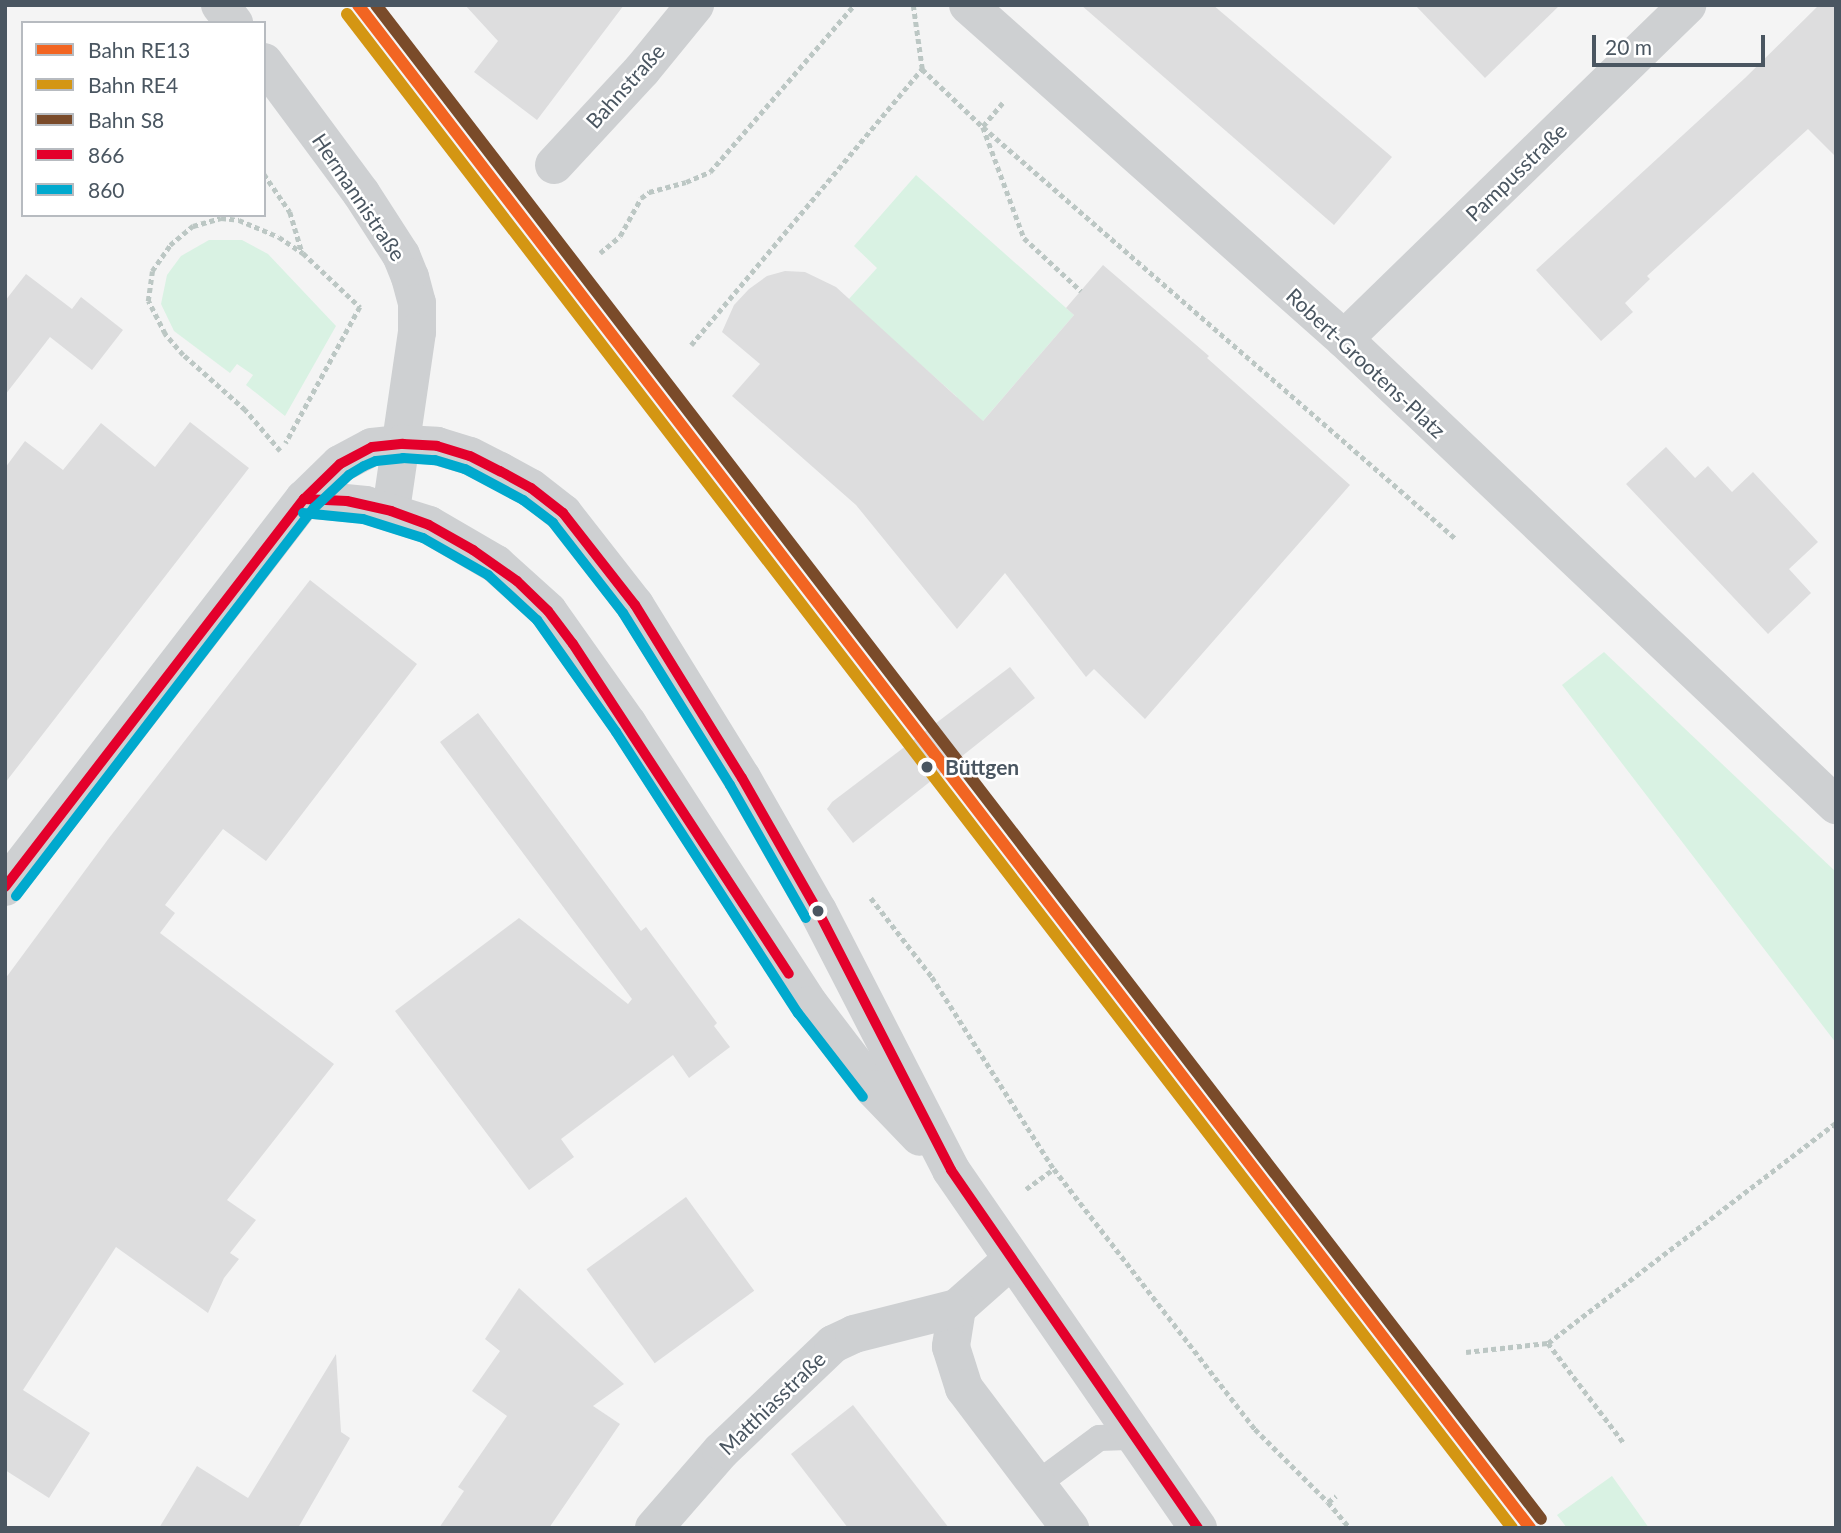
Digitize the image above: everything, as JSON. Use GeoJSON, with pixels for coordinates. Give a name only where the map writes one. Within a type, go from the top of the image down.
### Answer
{"type":"FeatureCollection","features":[{"type":"Feature","properties":{"kind":"street"},"geometry":{"type":"LineString","coordinates":[[220,5],[232,21]]}},
{"type":"Feature","properties":{"kind":"street","name":"Bahnstraße"},"geometry":{"type":"LineString","coordinates":[[554,165],[642,70],[695,5]]}},
{"type":"Feature","properties":{"kind":"street","name":"Robert-Grootens-Platz"},"geometry":{"type":"LineString","coordinates":[[968,5],[1344,339],[1836,805]]}},
{"type":"Feature","properties":{"kind":"street","name":"Pampusstraße"},"geometry":{"type":"LineString","coordinates":[[1344,339],[1687,5]]}},
{"type":"Feature","properties":{"kind":"street","name":"Hermannistraße"},"geometry":{"type":"LineString","coordinates":[[266,65],[361,193],[401,255],[410,277],[417,303],[417,332],[403,444],[391,511]]}},
{"type":"Feature","properties":{"kind":"street"},"geometry":{"type":"LineString","coordinates":[[5,887],[304,499],[340,464],[372,447],[403,444],[437,446],[470,456],[531,488],[562,513],[635,605],[742,778],[818,911],[951,1170],[1198,1528]]}},
{"type":"Feature","properties":{"kind":"street"},"geometry":{"type":"LineString","coordinates":[[304,499],[347,501],[391,511],[429,526],[484,557],[517,581],[548,611],[628,723],[810,1005],[874,1089],[951,1170]]}},
{"type":"Feature","properties":{"kind":"street"},"geometry":{"type":"LineString","coordinates":[[1011,1260],[957,1308],[951,1347],[964,1388],[1070,1528]]}},
{"type":"Feature","properties":{"kind":"street","name":"Matthiasstraße"},"geometry":{"type":"LineString","coordinates":[[654,1528],[721,1451],[834,1344],[854,1334],[957,1308]]}},
{"type":"Feature","properties":{"kind":"lane"},"geometry":{"type":"LineString","coordinates":[[1037,1484],[1099,1438],[1135,1437]]}},
{"type":"Feature","properties":{"kind":"path"},"geometry":{"type":"LineString","coordinates":[[600,253],[620,236],[641,198],[649,192],[710,172],[854,5]]}},
{"type":"Feature","properties":{"kind":"path"},"geometry":{"type":"LineString","coordinates":[[913,5],[922,69],[983,127],[1455,538]]}},
{"type":"Feature","properties":{"kind":"path"},"geometry":{"type":"LineString","coordinates":[[983,127],[1035,65]]}},
{"type":"Feature","properties":{"kind":"path"},"geometry":{"type":"LineString","coordinates":[[691,345],[922,69]]}},
{"type":"Feature","properties":{"kind":"path"},"geometry":{"type":"LineString","coordinates":[[983,127],[1024,238],[1081,291]]}},
{"type":"Feature","properties":{"kind":"path"},"geometry":{"type":"LineString","coordinates":[[266,177],[290,212],[303,253],[360,307],[281,452],[245,410],[190,362],[165,334],[148,301],[148,286],[152,271],[183,233],[207,221],[221,218],[239,220],[279,237],[303,253]]}},
{"type":"Feature","properties":{"kind":"path"},"geometry":{"type":"LineString","coordinates":[[1466,1352],[1548,1343],[1836,1123]]}},
{"type":"Feature","properties":{"kind":"path"},"geometry":{"type":"LineString","coordinates":[[1054,1169],[1255,1429],[1328,1502],[1350,1528]]}},
{"type":"Feature","properties":{"kind":"path"},"geometry":{"type":"LineString","coordinates":[[1548,1343],[1624,1443]]}},
{"type":"Feature","properties":{"kind":"path"},"geometry":{"type":"LineString","coordinates":[[1328,1502],[1336,1496]]}},
{"type":"Feature","properties":{"kind":"green space"},"geometry":{"type":"Polygon","coordinates":[[[916,175],[1074,315],[976,429],[956,396],[848,300],[877,268],[854,246],[916,175]]]}},
{"type":"Feature","properties":{"kind":"green space"},"geometry":{"type":"Polygon","coordinates":[[[209,240],[242,240],[268,254],[336,326],[285,416],[246,385],[253,375],[237,364],[230,373],[174,331],[161,304],[167,275],[181,256],[209,240]]]}},
{"type":"Feature","properties":{"kind":"green space"},"geometry":{"type":"Polygon","coordinates":[[[1604,652],[1836,872],[1836,1043],[1562,685],[1604,652]]]}},
{"type":"Feature","properties":{"kind":"green space"},"geometry":{"type":"Polygon","coordinates":[[[1612,1476],[1649,1528],[1567,1528],[1557,1515],[1612,1476]]]}},
{"type":"Feature","properties":{"kind":"building"},"geometry":{"type":"Polygon","coordinates":[[[465,5],[624,5],[537,120],[474,72],[498,41],[465,5]]]}},
{"type":"Feature","properties":{"kind":"building"},"geometry":{"type":"Polygon","coordinates":[[[1081,5],[1213,5],[1392,157],[1334,225],[1081,5]]]}},
{"type":"Feature","properties":{"kind":"building"},"geometry":{"type":"Polygon","coordinates":[[[1415,5],[1560,5],[1485,78],[1415,5]]]}},
{"type":"Feature","properties":{"kind":"building"},"geometry":{"type":"Polygon","coordinates":[[[1819,5],[1836,5],[1836,157],[1808,129],[1647,276],[1650,279],[1625,303],[1633,312],[1601,341],[1536,270],[1745,78],[1819,5]]]}},
{"type":"Feature","properties":{"kind":"building"},"geometry":{"type":"Polygon","coordinates":[[[1103,265],[1209,356],[1207,358],[1350,485],[1145,719],[1094,669],[1086,677],[1005,573],[957,629],[856,505],[732,396],[760,364],[722,332],[734,305],[749,289],[767,276],[785,271],[805,272],[836,287],[983,421],[1074,315],[1066,308],[1103,265]]]}},
{"type":"Feature","properties":{"kind":"building"},"geometry":{"type":"Polygon","coordinates":[[[26,274],[72,309],[81,297],[123,330],[92,370],[50,337],[5,395],[5,301],[26,274]]]}},
{"type":"Feature","properties":{"kind":"building"},"geometry":{"type":"Polygon","coordinates":[[[190,422],[249,468],[5,783],[5,468],[25,441],[63,470],[101,423],[155,467],[190,422]]]}},
{"type":"Feature","properties":{"kind":"building"},"geometry":{"type":"Polygon","coordinates":[[[1666,447],[1695,478],[1708,466],[1732,492],[1753,472],[1818,542],[1789,569],[1811,593],[1768,634],[1626,484],[1666,447]]]}},
{"type":"Feature","properties":{"kind":"building"},"geometry":{"type":"Polygon","coordinates":[[[310,580],[417,664],[266,861],[223,829],[165,905],[175,913],[160,933],[334,1064],[227,1200],[256,1220],[230,1253],[239,1259],[224,1278],[208,1313],[116,1247],[23,1390],[90,1433],[49,1498],[5,1470],[5,979],[109,838],[310,580]]]}},
{"type":"Feature","properties":{"kind":"building"},"geometry":{"type":"Polygon","coordinates":[[[1010,667],[1035,698],[853,843],[827,809],[832,802],[1010,667]]]}},
{"type":"Feature","properties":{"kind":"building"},"geometry":{"type":"Polygon","coordinates":[[[478,713],[641,931],[646,927],[717,1023],[714,1026],[730,1047],[689,1078],[673,1055],[561,1139],[574,1157],[529,1190],[395,1011],[519,918],[628,1004],[632,999],[440,742],[478,713]]]}},
{"type":"Feature","properties":{"kind":"building"},"geometry":{"type":"Polygon","coordinates":[[[686,1197],[754,1291],[655,1363],[586,1269],[686,1197]]]}},
{"type":"Feature","properties":{"kind":"building"},"geometry":{"type":"Polygon","coordinates":[[[519,1288],[624,1384],[593,1406],[620,1424],[549,1528],[439,1528],[464,1491],[458,1487],[507,1416],[472,1391],[500,1351],[485,1339],[519,1288]]]}},
{"type":"Feature","properties":{"kind":"building"},"geometry":{"type":"Polygon","coordinates":[[[336,1354],[341,1432],[350,1438],[298,1528],[159,1528],[197,1466],[248,1498],[336,1354]]]}},
{"type":"Feature","properties":{"kind":"building"},"geometry":{"type":"Polygon","coordinates":[[[853,1405],[949,1528],[848,1528],[791,1454],[853,1405]]]}},
{"type":"Feature","properties":{"kind":"rail line","name":"RE13"},"geometry":{"type":"LineString","coordinates":[[358,5],[1530,1528]]}},
{"type":"Feature","properties":{"kind":"rail line","name":"S8"},"geometry":{"type":"LineString","coordinates":[[376,5],[1541,1519]]}},
{"type":"Feature","properties":{"kind":"rail line","name":"RE4"},"geometry":{"type":"LineString","coordinates":[[347,14],[1512,1528]]}},
{"type":"Feature","properties":{"kind":"transit line","name":"866"},"geometry":{"type":"LineString","coordinates":[[5,887],[304,499],[340,464],[372,447],[403,444],[437,446],[470,456],[500,471],[531,488],[563,513],[635,605],[742,778],[818,911],[951,1170],[1198,1528]]}},
{"type":"Feature","properties":{"kind":"transit line","name":"860"},"geometry":{"type":"LineString","coordinates":[[16,896],[314,508],[349,475],[364,466],[376,461],[403,458],[435,460],[465,469],[523,500],[553,523],[623,613],[730,785],[806,918]]}},
{"type":"Feature","properties":{"kind":"transit line","name":"866"},"geometry":{"type":"LineString","coordinates":[[304,499],[347,501],[391,511],[429,525],[473,550],[517,581],[548,611],[573,644],[789,974]]}},
{"type":"Feature","properties":{"kind":"transit line","name":"860"},"geometry":{"type":"LineString","coordinates":[[303,513],[363,519],[423,538],[488,575],[537,620],[616,732],[798,1013],[863,1097]]}},
{"type":"Feature","properties":{"kind":"place","name":"Büttgen"},"geometry":{"type":"Point","coordinates":[927,767]}}]}
